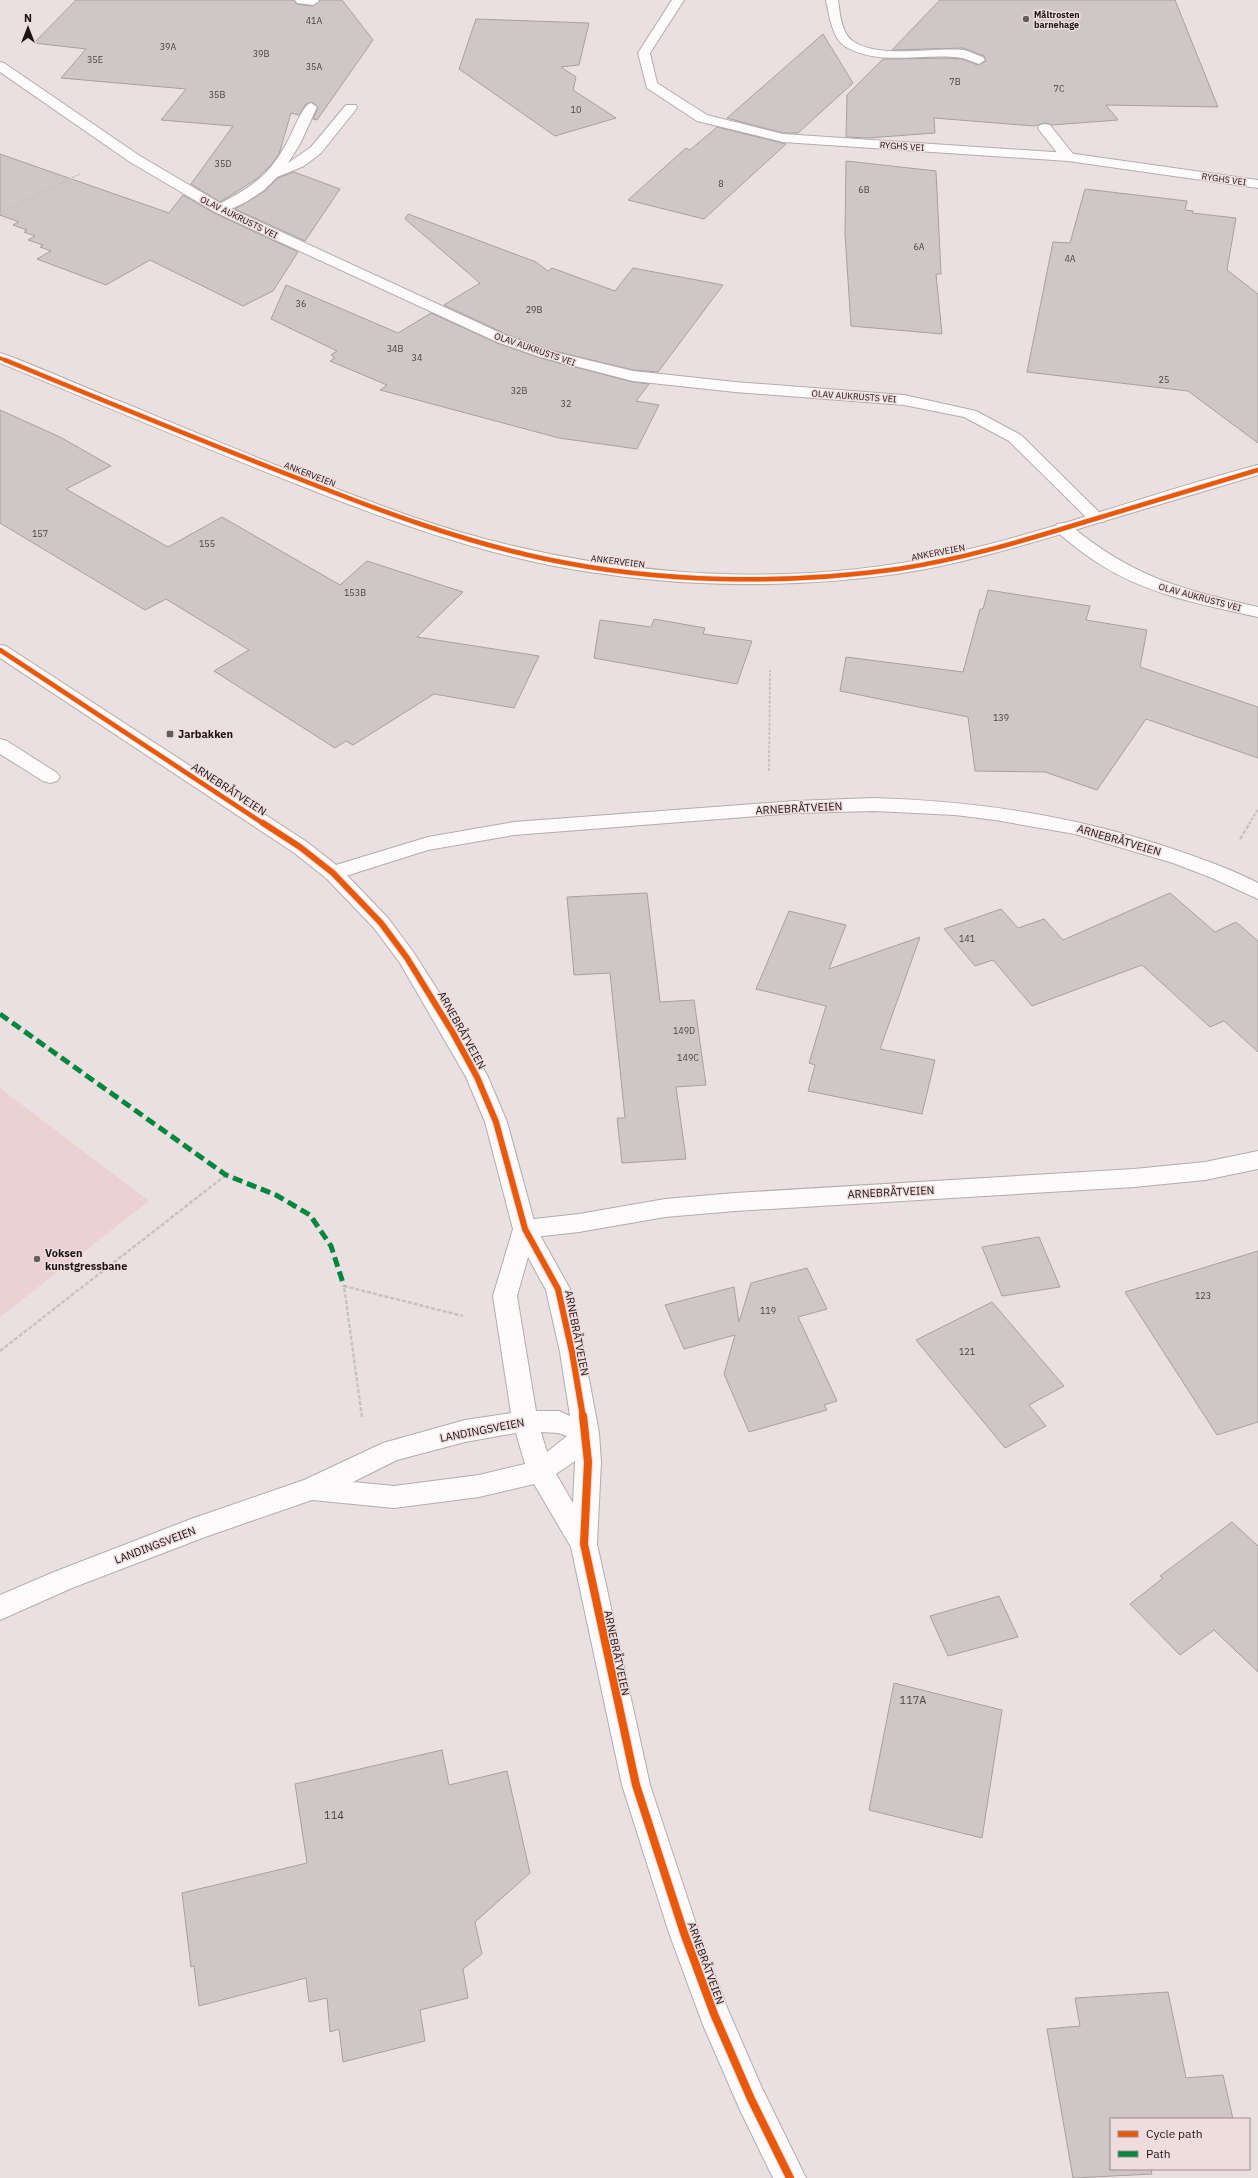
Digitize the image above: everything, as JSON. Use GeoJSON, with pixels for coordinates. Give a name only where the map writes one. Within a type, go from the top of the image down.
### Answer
{"type":"FeatureCollection","features":[{"type":"Feature","properties":{"kind":"street","name":"RYGHS VEI"},"geometry":{"type":"LineString","coordinates":[[678,0],[644,53],[651,85],[702,118],[783,138],[1068,158],[1258,184]]}},
{"type":"Feature","properties":{"kind":"street"},"geometry":{"type":"LineString","coordinates":[[832,0],[837,27],[850,44],[888,54],[964,54],[979,60]]}},
{"type":"Feature","properties":{"kind":"street","name":"OLAV AUKRUSTS VEI"},"geometry":{"type":"LineString","coordinates":[[0,66],[135,158],[220,209],[502,339],[591,367],[633,376],[678,382],[904,400],[970,414],[1015,438],[1097,518]]}},
{"type":"Feature","properties":{"kind":"street"},"geometry":{"type":"LineString","coordinates":[[220,209],[248,195],[271,175],[294,144],[311,107]]}},
{"type":"Feature","properties":{"kind":"street"},"geometry":{"type":"LineString","coordinates":[[271,175],[299,163],[316,150],[351,108]]}},
{"type":"Feature","properties":{"kind":"street"},"geometry":{"type":"LineString","coordinates":[[1045,128],[1068,158]]}},
{"type":"Feature","properties":{"kind":"street","name":"ANKERVEIEN"},"geometry":{"type":"LineString","coordinates":[[0,358],[277,471],[390,514],[499,549],[581,566],[696,577],[763,578],[832,576],[899,568],[944,560],[997,548],[1258,470]]}},
{"type":"Feature","properties":{"kind":"street","name":"OLAV AUKRUSTS VEI"},"geometry":{"type":"LineString","coordinates":[[1063,528],[1096,556],[1118,570],[1144,582],[1190,596],[1258,612]]}},
{"type":"Feature","properties":{"kind":"street","name":"ARNEBRÅTVEIEN"},"geometry":{"type":"LineString","coordinates":[[0,650],[300,847],[333,873],[381,923],[407,958],[429,992],[467,1058],[496,1122],[525,1229],[558,1289],[572,1352],[586,1433],[588,1462],[584,1544],[636,1785],[657,1854],[714,2014],[751,2099],[790,2178]]}},
{"type":"Feature","properties":{"kind":"street"},"geometry":{"type":"LineString","coordinates":[[0,745],[50,777]]}},
{"type":"Feature","properties":{"kind":"street","name":"ARNEBRÅTVEIEN"},"geometry":{"type":"LineString","coordinates":[[333,873],[377,857],[421,845],[505,829],[834,805],[908,805],[972,810],[1042,820],[1122,839],[1182,859],[1258,892]]}},
{"type":"Feature","properties":{"kind":"street","name":"ARNEBRÅTVEIEN"},"geometry":{"type":"LineString","coordinates":[[525,1229],[579,1223],[665,1208],[735,1202],[1134,1178],[1205,1171],[1258,1160]]}},
{"type":"Feature","properties":{"kind":"street","name":"ARNEBRÅTVEIEN"},"geometry":{"type":"LineString","coordinates":[[525,1229],[506,1296],[515,1367],[526,1421],[540,1471],[584,1544]]}},
{"type":"Feature","properties":{"kind":"street","name":"LANDINGSVEIEN"},"geometry":{"type":"LineString","coordinates":[[0,1608],[63,1580],[200,1527],[312,1489],[392,1451],[465,1431],[526,1421],[559,1422],[586,1433],[568,1452],[540,1471],[479,1486],[394,1498],[312,1489]]}},
{"type":"Feature","properties":{"kind":"path"},"geometry":{"type":"LineString","coordinates":[[0,213],[80,174]]}},
{"type":"Feature","properties":{"kind":"path"},"geometry":{"type":"LineString","coordinates":[[769,810],[770,670]]}},
{"type":"Feature","properties":{"kind":"path"},"geometry":{"type":"LineString","coordinates":[[0,1351],[226,1175]]}},
{"type":"Feature","properties":{"kind":"path"},"geometry":{"type":"LineString","coordinates":[[363,1422],[344,1286],[465,1316]]}},
{"type":"Feature","properties":{"kind":"shaded area","name":"Voksen kunstgressbane"},"geometry":{"type":"Polygon","coordinates":[[[0,1088],[149,1201],[0,1317],[0,1088]]]}},
{"type":"Feature","properties":{"kind":"building"},"geometry":{"type":"Polygon","coordinates":[[[76,0],[294,0],[297,4],[313,6],[320,0],[342,0],[373,40],[317,120],[313,119],[318,107],[312,102],[306,104],[299,115],[291,113],[279,154],[271,165],[255,180],[220,202],[191,184],[233,126],[161,120],[186,89],[61,78],[86,49],[34,43],[76,0]]]}},
{"type":"Feature","properties":{"kind":"building"},"geometry":{"type":"Polygon","coordinates":[[[940,0],[1175,0],[1218,107],[1106,105],[1118,120],[1052,125],[1045,123],[1034,126],[934,118],[935,133],[868,138],[846,137],[847,95],[883,59],[947,58],[962,59],[978,65],[986,61],[984,56],[963,48],[892,50],[940,0]]]}},
{"type":"Feature","properties":{"kind":"building"},"geometry":{"type":"Polygon","coordinates":[[[476,19],[589,23],[579,65],[561,67],[576,77],[573,90],[616,118],[555,136],[459,69],[476,19]]]}},
{"type":"Feature","properties":{"kind":"building"},"geometry":{"type":"Polygon","coordinates":[[[823,34],[853,83],[798,133],[783,133],[727,118],[823,34]]]}},
{"type":"Feature","properties":{"kind":"building"},"geometry":{"type":"Polygon","coordinates":[[[717,127],[786,144],[704,219],[628,200],[686,148],[690,150],[717,127]]]}},
{"type":"Feature","properties":{"kind":"building"},"geometry":{"type":"Polygon","coordinates":[[[0,154],[169,213],[183,195],[214,213],[298,252],[273,291],[243,306],[150,260],[106,285],[37,259],[51,251],[40,247],[43,245],[28,240],[35,236],[24,232],[27,230],[13,225],[19,222],[0,215],[0,154]]]}},
{"type":"Feature","properties":{"kind":"building"},"geometry":{"type":"Polygon","coordinates":[[[846,161],[936,171],[941,274],[936,274],[942,334],[851,326],[845,234],[846,161]]]}},
{"type":"Feature","properties":{"kind":"building"},"geometry":{"type":"Polygon","coordinates":[[[294,172],[340,189],[305,241],[235,209],[265,191],[278,178],[294,172]]]}},
{"type":"Feature","properties":{"kind":"building"},"geometry":{"type":"Polygon","coordinates":[[[1085,189],[1187,201],[1185,210],[1193,211],[1192,213],[1236,218],[1227,270],[1258,294],[1258,443],[1188,391],[1027,372],[1053,242],[1070,243],[1085,189]]]}},
{"type":"Feature","properties":{"kind":"building"},"geometry":{"type":"Polygon","coordinates":[[[408,214],[536,262],[548,271],[552,268],[615,291],[633,268],[723,285],[658,372],[633,370],[550,350],[508,335],[444,305],[480,283],[405,219],[408,214]]]}},
{"type":"Feature","properties":{"kind":"building"},"geometry":{"type":"Polygon","coordinates":[[[286,285],[398,333],[431,313],[497,343],[540,358],[633,382],[649,384],[636,401],[659,405],[637,449],[559,438],[380,390],[387,385],[330,361],[335,358],[331,355],[337,351],[271,319],[286,285]]]}},
{"type":"Feature","properties":{"kind":"building"},"geometry":{"type":"Polygon","coordinates":[[[0,410],[60,437],[111,466],[66,489],[168,547],[222,517],[340,585],[367,561],[463,592],[417,637],[539,656],[514,708],[434,694],[353,745],[346,741],[335,748],[214,671],[249,650],[166,599],[145,610],[0,523],[0,410]]]}},
{"type":"Feature","properties":{"kind":"building"},"geometry":{"type":"Polygon","coordinates":[[[988,590],[1090,606],[1086,620],[1147,630],[1140,667],[1258,707],[1258,758],[1146,719],[1097,790],[1045,772],[975,771],[968,717],[840,691],[846,657],[963,672],[980,609],[983,609],[988,590]]]}},
{"type":"Feature","properties":{"kind":"building"},"geometry":{"type":"Polygon","coordinates":[[[654,619],[705,628],[703,634],[752,641],[737,684],[594,658],[600,620],[651,627],[654,619]]]}},
{"type":"Feature","properties":{"kind":"building"},"geometry":{"type":"Polygon","coordinates":[[[647,893],[660,1002],[694,1000],[706,1085],[676,1087],[686,1159],[622,1163],[617,1118],[625,1118],[610,973],[574,975],[567,897],[647,893]]]}},
{"type":"Feature","properties":{"kind":"building"},"geometry":{"type":"Polygon","coordinates":[[[1170,893],[1215,932],[1236,922],[1258,941],[1258,1052],[1224,1021],[1210,1027],[1142,965],[1032,1006],[993,960],[975,966],[944,929],[1001,909],[1018,928],[1044,919],[1063,940],[1170,893]]]}},
{"type":"Feature","properties":{"kind":"building"},"geometry":{"type":"Polygon","coordinates":[[[789,911],[846,925],[829,969],[920,937],[880,1049],[935,1060],[922,1114],[808,1091],[815,1065],[809,1063],[826,1006],[756,989],[789,911]]]}},
{"type":"Feature","properties":{"kind":"building"},"geometry":{"type":"Polygon","coordinates":[[[1039,1237],[1060,1287],[1002,1296],[982,1247],[1039,1237]]]}},
{"type":"Feature","properties":{"kind":"building"},"geometry":{"type":"Polygon","coordinates":[[[1258,1251],[1258,1422],[1217,1435],[1125,1292],[1258,1251]]]}},
{"type":"Feature","properties":{"kind":"building"},"geometry":{"type":"Polygon","coordinates":[[[807,1268],[827,1309],[798,1317],[837,1401],[824,1405],[827,1410],[749,1432],[724,1374],[735,1335],[684,1349],[665,1305],[734,1287],[739,1322],[751,1283],[807,1268]]]}},
{"type":"Feature","properties":{"kind":"building"},"geometry":{"type":"Polygon","coordinates":[[[992,1302],[1064,1386],[1029,1405],[1046,1426],[1005,1448],[916,1340],[992,1302]]]}},
{"type":"Feature","properties":{"kind":"building"},"geometry":{"type":"Polygon","coordinates":[[[1232,1522],[1258,1546],[1258,1672],[1214,1630],[1180,1655],[1130,1604],[1163,1578],[1160,1576],[1232,1522]]]}},
{"type":"Feature","properties":{"kind":"building"},"geometry":{"type":"Polygon","coordinates":[[[999,1596],[1018,1637],[948,1656],[930,1616],[999,1596]]]}},
{"type":"Feature","properties":{"kind":"building"},"geometry":{"type":"Polygon","coordinates":[[[894,1683],[1002,1710],[982,1838],[869,1810],[894,1683]]]}},
{"type":"Feature","properties":{"kind":"building"},"geometry":{"type":"Polygon","coordinates":[[[442,1750],[449,1785],[507,1771],[530,1873],[475,1922],[482,1954],[463,1969],[468,1998],[420,2010],[425,2041],[343,2062],[339,2029],[330,2032],[327,1998],[309,2002],[306,1978],[199,2006],[194,1966],[191,1967],[182,1893],[307,1863],[295,1784],[442,1750]]]}},
{"type":"Feature","properties":{"kind":"building"},"geometry":{"type":"Polygon","coordinates":[[[1168,1992],[1186,2078],[1223,2075],[1233,2118],[1110,2118],[1110,2170],[1151,2170],[1152,2174],[1073,2178],[1047,2029],[1080,2026],[1075,1998],[1168,1992]]]}},
{"type":"Feature","properties":{"kind":"marked path"},"geometry":{"type":"LineString","coordinates":[[0,1014],[226,1175],[276,1195],[310,1215],[331,1246],[344,1286]]}},
{"type":"Feature","properties":{"kind":"cycle path"},"geometry":{"type":"LineString","coordinates":[[0,358],[194,438],[403,519],[474,542],[546,559],[596,568],[646,574],[696,578],[797,578],[896,569],[920,565],[943,561],[1013,543],[1258,470]]}},
{"type":"Feature","properties":{"kind":"cycle path"},"geometry":{"type":"LineString","coordinates":[[0,650],[300,847],[333,873],[381,923],[407,958],[453,1033],[477,1077],[496,1122],[525,1229],[558,1289],[572,1352],[586,1433],[588,1462],[584,1544],[636,1785],[684,1933],[714,2014],[751,2099],[790,2178]]}},
{"type":"Feature","properties":{"kind":"place","name":"Måltrosten barnehage"},"geometry":{"type":"Point","coordinates":[1026,19]}},
{"type":"Feature","properties":{"kind":"place","name":"Jarbakken"},"geometry":{"type":"Point","coordinates":[170,734]}},
{"type":"Feature","properties":{"kind":"place","name":"Voksen kunstgressbane"},"geometry":{"type":"Point","coordinates":[37,1259]}}]}
